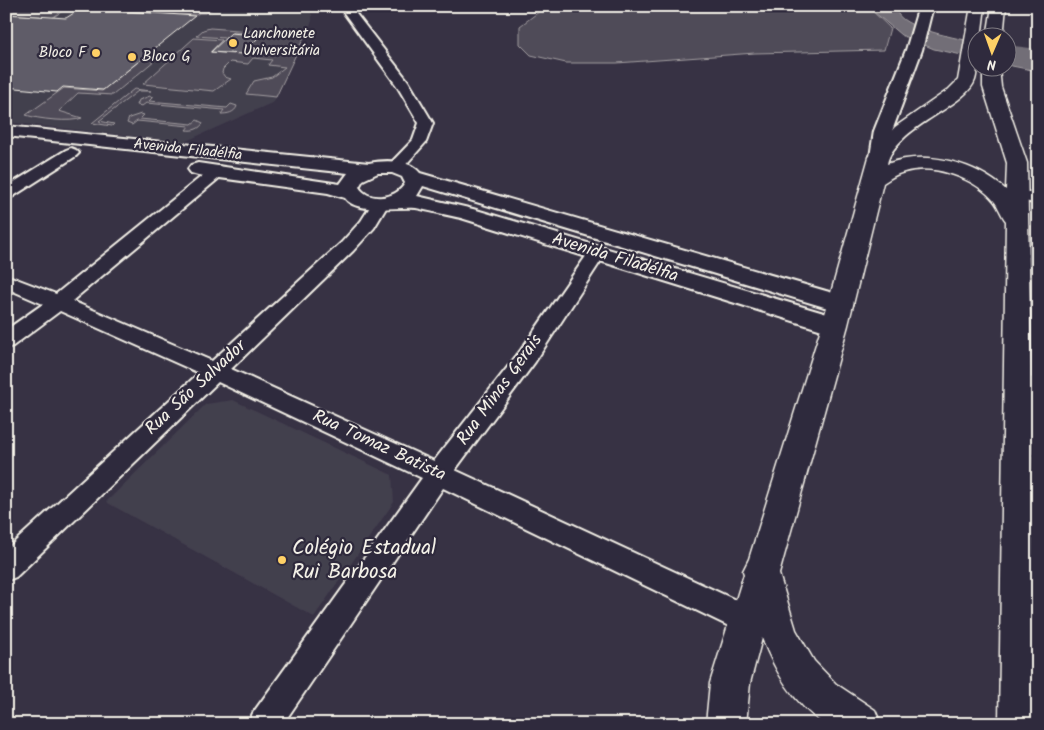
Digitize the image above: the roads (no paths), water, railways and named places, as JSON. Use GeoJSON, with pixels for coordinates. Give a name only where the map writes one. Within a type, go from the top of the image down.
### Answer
{"type":"FeatureCollection","features":[{"type":"Feature","properties":{"kind":"highway"},"geometry":{"type":"LineString","coordinates":[[978,6],[978,28]]}},
{"type":"Feature","properties":{"kind":"highway"},"geometry":{"type":"LineString","coordinates":[[996,28],[999,6]]}},
{"type":"Feature","properties":{"kind":"highway"},"geometry":{"type":"LineString","coordinates":[[726,724],[730,683],[761,571],[838,315],[876,168],[891,141],[914,121],[960,89],[967,78]]}},
{"type":"Feature","properties":{"kind":"highway"},"geometry":{"type":"LineString","coordinates":[[988,78],[1017,163],[1024,205],[1027,385],[1019,724]]}},
{"type":"Feature","properties":{"kind":"highway"},"geometry":{"type":"LineString","coordinates":[[876,168],[919,164],[942,166],[967,174],[987,184],[1001,197],[1024,205]]}},
{"type":"Feature","properties":{"kind":"highway"},"geometry":{"type":"LineString","coordinates":[[761,571],[779,638],[792,664],[812,688],[861,724]]}},
{"type":"Feature","properties":{"kind":"main road"},"geometry":{"type":"LineString","coordinates":[[876,168],[883,131],[914,50],[926,6]]}},
{"type":"Feature","properties":{"kind":"main road","name":"Avenida Filadélfia"},"geometry":{"type":"LineString","coordinates":[[6,131],[404,172],[838,315]]}},
{"type":"Feature","properties":{"kind":"main road","name":"Avenida Filadélfia"},"geometry":{"type":"LineString","coordinates":[[6,145],[218,171],[329,187],[351,193],[362,201],[415,202],[466,213],[597,253],[838,315]]}},
{"type":"Feature","properties":{"kind":"main road"},"geometry":{"type":"LineString","coordinates":[[351,193],[351,182],[361,172],[369,169]]}},
{"type":"Feature","properties":{"kind":"main road"},"geometry":{"type":"LineString","coordinates":[[387,202],[408,193],[413,188],[404,172]]}},
{"type":"Feature","properties":{"kind":"main road"},"geometry":{"type":"LineString","coordinates":[[715,724],[730,683]]}},
{"type":"Feature","properties":{"kind":"street"},"geometry":{"type":"LineString","coordinates":[[344,6],[402,84],[422,113],[426,123],[424,133],[417,142],[404,172]]}},
{"type":"Feature","properties":{"kind":"street"},"geometry":{"type":"LineString","coordinates":[[6,194],[71,153]]}},
{"type":"Feature","properties":{"kind":"street"},"geometry":{"type":"LineString","coordinates":[[6,341],[58,302],[218,171]]}},
{"type":"Feature","properties":{"kind":"street","name":"Rua São Salvador"},"geometry":{"type":"LineString","coordinates":[[6,568],[214,370],[347,247],[387,202]]}},
{"type":"Feature","properties":{"kind":"street","name":"Rua Minas Gerais"},"geometry":{"type":"LineString","coordinates":[[264,724],[438,473],[528,356],[597,253]]}},
{"type":"Feature","properties":{"kind":"street","name":"Rua Tomaz Batista"},"geometry":{"type":"LineString","coordinates":[[6,281],[214,370],[438,473],[747,620]]}},
{"type":"Feature","properties":{"kind":"waterway"},"geometry":{"type":"LineString","coordinates":[[1016,53],[1038,56]]}},
{"type":"Feature","properties":{"kind":"place","name":"Lanchonete Universitária"},"geometry":{"type":"Point","coordinates":[233,43]}},
{"type":"Feature","properties":{"kind":"place","name":"Bloco F"},"geometry":{"type":"Point","coordinates":[96,53]}},
{"type":"Feature","properties":{"kind":"place","name":"Bloco G"},"geometry":{"type":"Point","coordinates":[132,57]}},
{"type":"Feature","properties":{"kind":"place","name":"Colégio Estadual Rui Barbosa"},"geometry":{"type":"Point","coordinates":[282,560]}}]}
